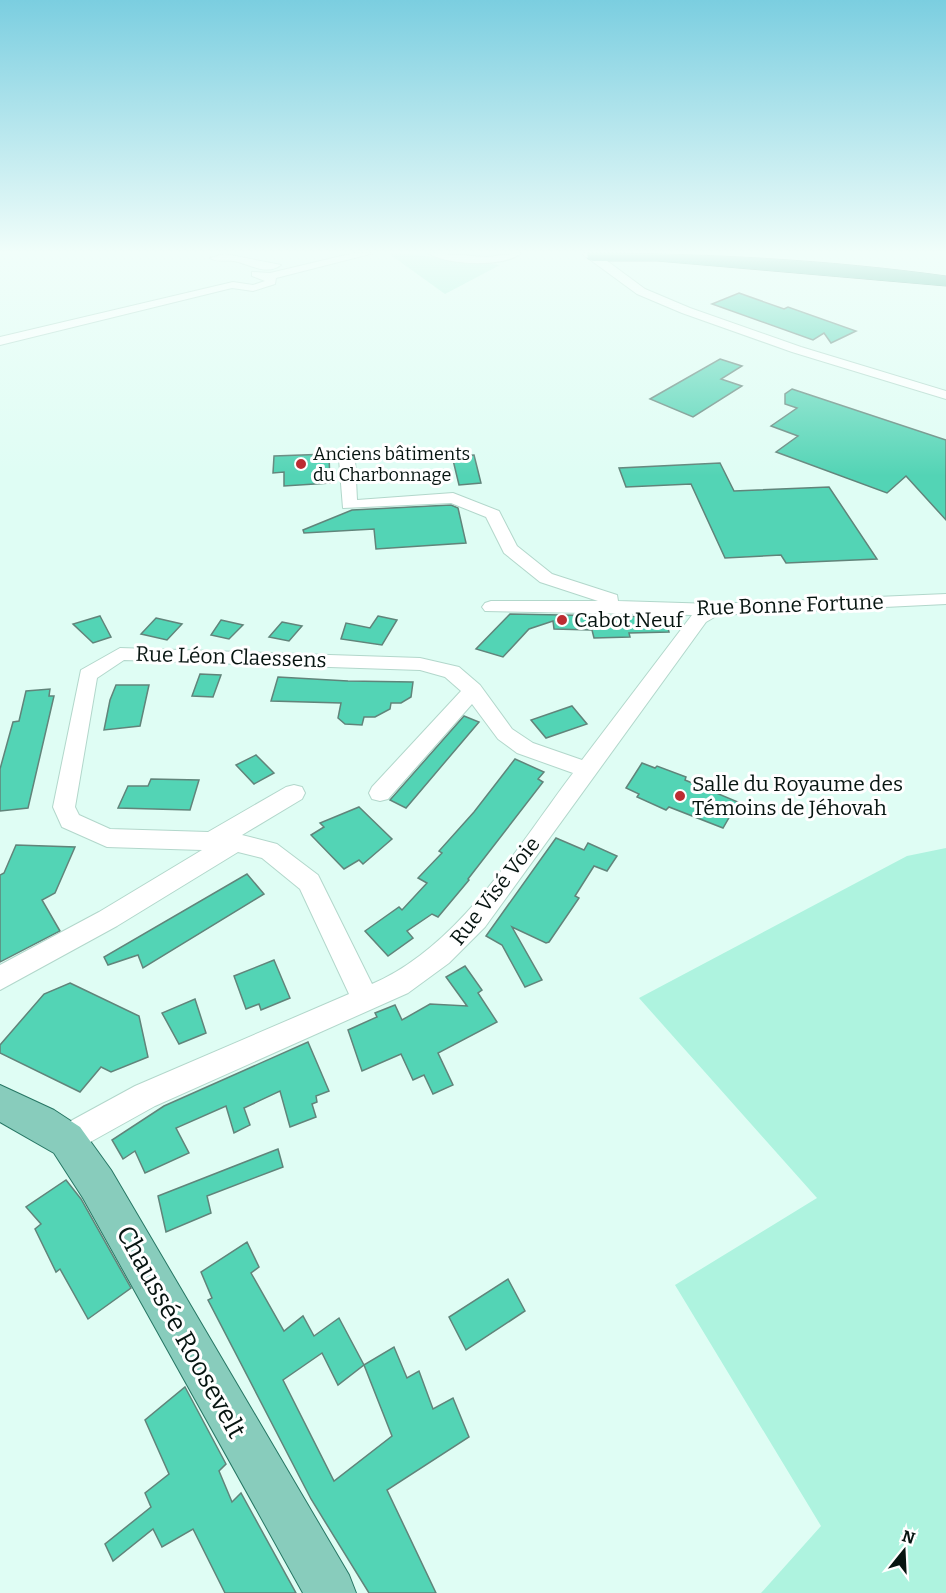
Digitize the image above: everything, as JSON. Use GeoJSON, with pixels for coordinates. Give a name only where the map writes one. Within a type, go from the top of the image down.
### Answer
{"type":"FeatureCollection","features":[{"type":"Feature","properties":{"kind":"main road","name":"Chaussée Roosevelt"},"geometry":{"type":"LineString","coordinates":[[0,1103],[41,1123],[67,1140],[97,1184],[331,1593]]}},
{"type":"Feature","properties":{"kind":"street"},"geometry":{"type":"LineString","coordinates":[[0,341],[57,327]]}},
{"type":"Feature","properties":{"kind":"street"},"geometry":{"type":"LineString","coordinates":[[737,327],[946,395]]}},
{"type":"Feature","properties":{"kind":"street"},"geometry":{"type":"LineString","coordinates":[[348,459],[349,505],[453,498],[493,513],[510,549],[546,578],[644,607]]}},
{"type":"Feature","properties":{"kind":"street","name":"Rue Bonne Fortune"},"geometry":{"type":"LineString","coordinates":[[491,607],[644,607],[714,610],[946,599]]}},
{"type":"Feature","properties":{"kind":"street","name":"Rue Visé Voie"},"geometry":{"type":"LineString","coordinates":[[67,1140],[145,1096],[399,985],[429,967],[455,945],[476,920],[699,618],[714,610]]}},
{"type":"Feature","properties":{"kind":"street","name":"Rue Léon Claessens"},"geometry":{"type":"LineString","coordinates":[[365,999],[309,882],[268,851],[224,842],[107,838],[70,822],[64,807],[88,675],[120,654],[420,664],[452,672],[473,690],[505,734],[525,748],[588,770]]}},
{"type":"Feature","properties":{"kind":"street"},"geometry":{"type":"LineString","coordinates":[[380,793],[473,690]]}},
{"type":"Feature","properties":{"kind":"street"},"geometry":{"type":"LineString","coordinates":[[0,978],[108,919],[294,793]]}},
{"type":"Feature","properties":{"kind":"green space"},"geometry":{"type":"Polygon","coordinates":[[[946,848],[946,1593],[761,1593],[821,1526],[675,1285],[817,1198],[639,998],[907,856],[946,848]]]}},
{"type":"Feature","properties":{"kind":"building"},"geometry":{"type":"Polygon","coordinates":[[[777,327],[846,327],[856,331],[831,343],[824,333],[813,340],[777,327]]]}},
{"type":"Feature","properties":{"kind":"building"},"geometry":{"type":"Polygon","coordinates":[[[720,359],[742,366],[721,379],[742,386],[693,417],[650,399],[720,359]]]}},
{"type":"Feature","properties":{"kind":"building"},"geometry":{"type":"Polygon","coordinates":[[[792,389],[946,440],[946,520],[906,476],[887,493],[776,452],[798,436],[771,426],[797,408],[785,404],[785,394],[792,389]]]}},
{"type":"Feature","properties":{"kind":"building","name":"Anciens bâtiments du Charbonnage"},"geometry":{"type":"Polygon","coordinates":[[[329,454],[330,483],[284,486],[284,472],[273,473],[274,456],[329,454]]]}},
{"type":"Feature","properties":{"kind":"building"},"geometry":{"type":"Polygon","coordinates":[[[474,455],[481,483],[459,485],[452,456],[474,455]]]}},
{"type":"Feature","properties":{"kind":"building"},"geometry":{"type":"Polygon","coordinates":[[[720,463],[734,491],[829,487],[877,559],[786,563],[781,555],[725,558],[691,484],[626,487],[619,468],[720,463]]]}},
{"type":"Feature","properties":{"kind":"building"},"geometry":{"type":"Polygon","coordinates":[[[451,505],[458,508],[466,543],[376,549],[374,529],[304,533],[303,530],[352,510],[451,505]]]}},
{"type":"Feature","properties":{"kind":"building"},"geometry":{"type":"Polygon","coordinates":[[[510,614],[665,617],[669,632],[629,633],[630,637],[594,638],[592,630],[554,629],[553,621],[529,629],[503,657],[476,649],[510,614]]]}},
{"type":"Feature","properties":{"kind":"building"},"geometry":{"type":"Polygon","coordinates":[[[100,616],[111,637],[93,643],[73,624],[100,616]]]}},
{"type":"Feature","properties":{"kind":"building"},"geometry":{"type":"Polygon","coordinates":[[[378,616],[397,620],[382,645],[341,639],[346,623],[370,628],[378,616]]]}},
{"type":"Feature","properties":{"kind":"building"},"geometry":{"type":"Polygon","coordinates":[[[156,618],[182,624],[167,640],[141,634],[156,618]]]}},
{"type":"Feature","properties":{"kind":"building"},"geometry":{"type":"Polygon","coordinates":[[[221,620],[243,625],[229,639],[211,635],[221,620]]]}},
{"type":"Feature","properties":{"kind":"building"},"geometry":{"type":"Polygon","coordinates":[[[282,622],[302,626],[289,641],[269,637],[282,622]]]}},
{"type":"Feature","properties":{"kind":"building"},"geometry":{"type":"Polygon","coordinates":[[[200,674],[221,675],[213,697],[192,696],[200,674]]]}},
{"type":"Feature","properties":{"kind":"building"},"geometry":{"type":"Polygon","coordinates":[[[278,677],[413,682],[411,697],[401,703],[391,703],[390,709],[375,717],[364,717],[362,725],[345,724],[338,718],[341,703],[271,701],[278,677]]]}},
{"type":"Feature","properties":{"kind":"building"},"geometry":{"type":"Polygon","coordinates":[[[116,685],[149,685],[140,726],[104,730],[110,700],[116,685]]]}},
{"type":"Feature","properties":{"kind":"building"},"geometry":{"type":"Polygon","coordinates":[[[50,689],[49,696],[54,696],[28,808],[0,811],[0,769],[13,722],[19,721],[26,691],[50,689]]]}},
{"type":"Feature","properties":{"kind":"building"},"geometry":{"type":"Polygon","coordinates":[[[572,706],[587,724],[546,738],[531,720],[572,706]]]}},
{"type":"Feature","properties":{"kind":"building"},"geometry":{"type":"Polygon","coordinates":[[[464,716],[479,722],[406,808],[390,800],[464,716]]]}},
{"type":"Feature","properties":{"kind":"building"},"geometry":{"type":"Polygon","coordinates":[[[256,755],[274,773],[254,784],[236,765],[256,755]]]}},
{"type":"Feature","properties":{"kind":"building"},"geometry":{"type":"Polygon","coordinates":[[[515,759],[544,772],[538,779],[543,782],[438,917],[432,914],[407,931],[413,938],[388,956],[365,931],[399,907],[402,910],[427,883],[418,878],[442,853],[439,851],[474,812],[515,759]]]}},
{"type":"Feature","properties":{"kind":"building","name":"Salle du Royaume des Témoins de Jéhovah"},"geometry":{"type":"Polygon","coordinates":[[[642,763],[686,777],[685,780],[738,802],[723,828],[669,807],[666,810],[637,797],[639,794],[626,788],[642,763]]]}},
{"type":"Feature","properties":{"kind":"building"},"geometry":{"type":"Polygon","coordinates":[[[151,779],[199,780],[190,810],[118,808],[128,786],[148,786],[151,779]]]}},
{"type":"Feature","properties":{"kind":"building"},"geometry":{"type":"Polygon","coordinates":[[[359,807],[392,839],[363,864],[359,860],[344,869],[311,835],[324,827],[320,823],[359,807]]]}},
{"type":"Feature","properties":{"kind":"building"},"geometry":{"type":"Polygon","coordinates":[[[556,838],[584,850],[588,843],[617,856],[607,871],[594,866],[575,896],[579,898],[549,942],[546,943],[512,927],[542,980],[525,987],[502,945],[486,936],[556,838]]]}},
{"type":"Feature","properties":{"kind":"building"},"geometry":{"type":"Polygon","coordinates":[[[16,845],[75,847],[55,893],[42,900],[60,931],[0,962],[0,875],[4,873],[16,845]]]}},
{"type":"Feature","properties":{"kind":"building"},"geometry":{"type":"Polygon","coordinates":[[[247,874],[264,894],[143,968],[138,955],[108,965],[104,957],[247,874]]]}},
{"type":"Feature","properties":{"kind":"building"},"geometry":{"type":"Polygon","coordinates":[[[274,960],[290,998],[261,1010],[259,1004],[246,1009],[234,976],[274,960]]]}},
{"type":"Feature","properties":{"kind":"building"},"geometry":{"type":"Polygon","coordinates":[[[465,966],[482,990],[478,993],[497,1022],[438,1053],[453,1085],[433,1094],[424,1075],[413,1080],[401,1054],[362,1071],[348,1030],[377,1017],[375,1013],[395,1005],[402,1020],[430,1004],[467,1006],[446,977],[465,966]]]}},
{"type":"Feature","properties":{"kind":"building"},"geometry":{"type":"Polygon","coordinates":[[[70,983],[139,1016],[148,1057],[111,1072],[101,1067],[80,1092],[0,1053],[0,1045],[44,994],[70,983]]]}},
{"type":"Feature","properties":{"kind":"building"},"geometry":{"type":"Polygon","coordinates":[[[195,999],[206,1033],[179,1044],[162,1013],[195,999]]]}},
{"type":"Feature","properties":{"kind":"building"},"geometry":{"type":"Polygon","coordinates":[[[308,1042],[329,1091],[316,1096],[317,1102],[312,1104],[316,1117],[290,1127],[280,1091],[244,1108],[250,1125],[234,1133],[226,1106],[176,1128],[189,1153],[145,1173],[135,1151],[123,1159],[112,1140],[164,1106],[308,1042]]]}},
{"type":"Feature","properties":{"kind":"building"},"geometry":{"type":"Polygon","coordinates":[[[278,1149],[283,1167],[207,1196],[211,1213],[166,1232],[158,1196],[278,1149]]]}},
{"type":"Feature","properties":{"kind":"building"},"geometry":{"type":"Polygon","coordinates":[[[66,1180],[81,1199],[131,1288],[88,1319],[60,1269],[56,1272],[35,1229],[41,1224],[26,1207],[66,1180]]]}},
{"type":"Feature","properties":{"kind":"building"},"geometry":{"type":"Polygon","coordinates":[[[247,1242],[259,1267],[251,1273],[284,1331],[303,1316],[314,1336],[339,1318],[364,1365],[394,1347],[407,1378],[419,1371],[433,1409],[453,1398],[469,1437],[387,1490],[436,1593],[369,1593],[311,1499],[208,1300],[212,1298],[201,1272],[247,1242]],[[322,1353],[283,1380],[334,1481],[392,1436],[364,1365],[338,1385],[322,1353]]]}},
{"type":"Feature","properties":{"kind":"building"},"geometry":{"type":"Polygon","coordinates":[[[508,1279],[525,1311],[466,1350],[449,1317],[508,1279]]]}},
{"type":"Feature","properties":{"kind":"building"},"geometry":{"type":"Polygon","coordinates":[[[185,1387],[226,1464],[219,1471],[232,1502],[241,1493],[296,1593],[225,1593],[193,1529],[162,1547],[153,1529],[113,1561],[105,1544],[151,1507],[145,1493],[169,1474],[145,1420],[185,1387]]]}},
{"type":"Feature","properties":{"kind":"place","name":"Anciens bâtiments du Charbonnage"},"geometry":{"type":"Point","coordinates":[301,464]}},
{"type":"Feature","properties":{"kind":"place","name":"Cabot Neuf"},"geometry":{"type":"Point","coordinates":[562,620]}},
{"type":"Feature","properties":{"kind":"place","name":"Salle du Royaume des Témoins de Jéhovah"},"geometry":{"type":"Point","coordinates":[680,796]}}]}
